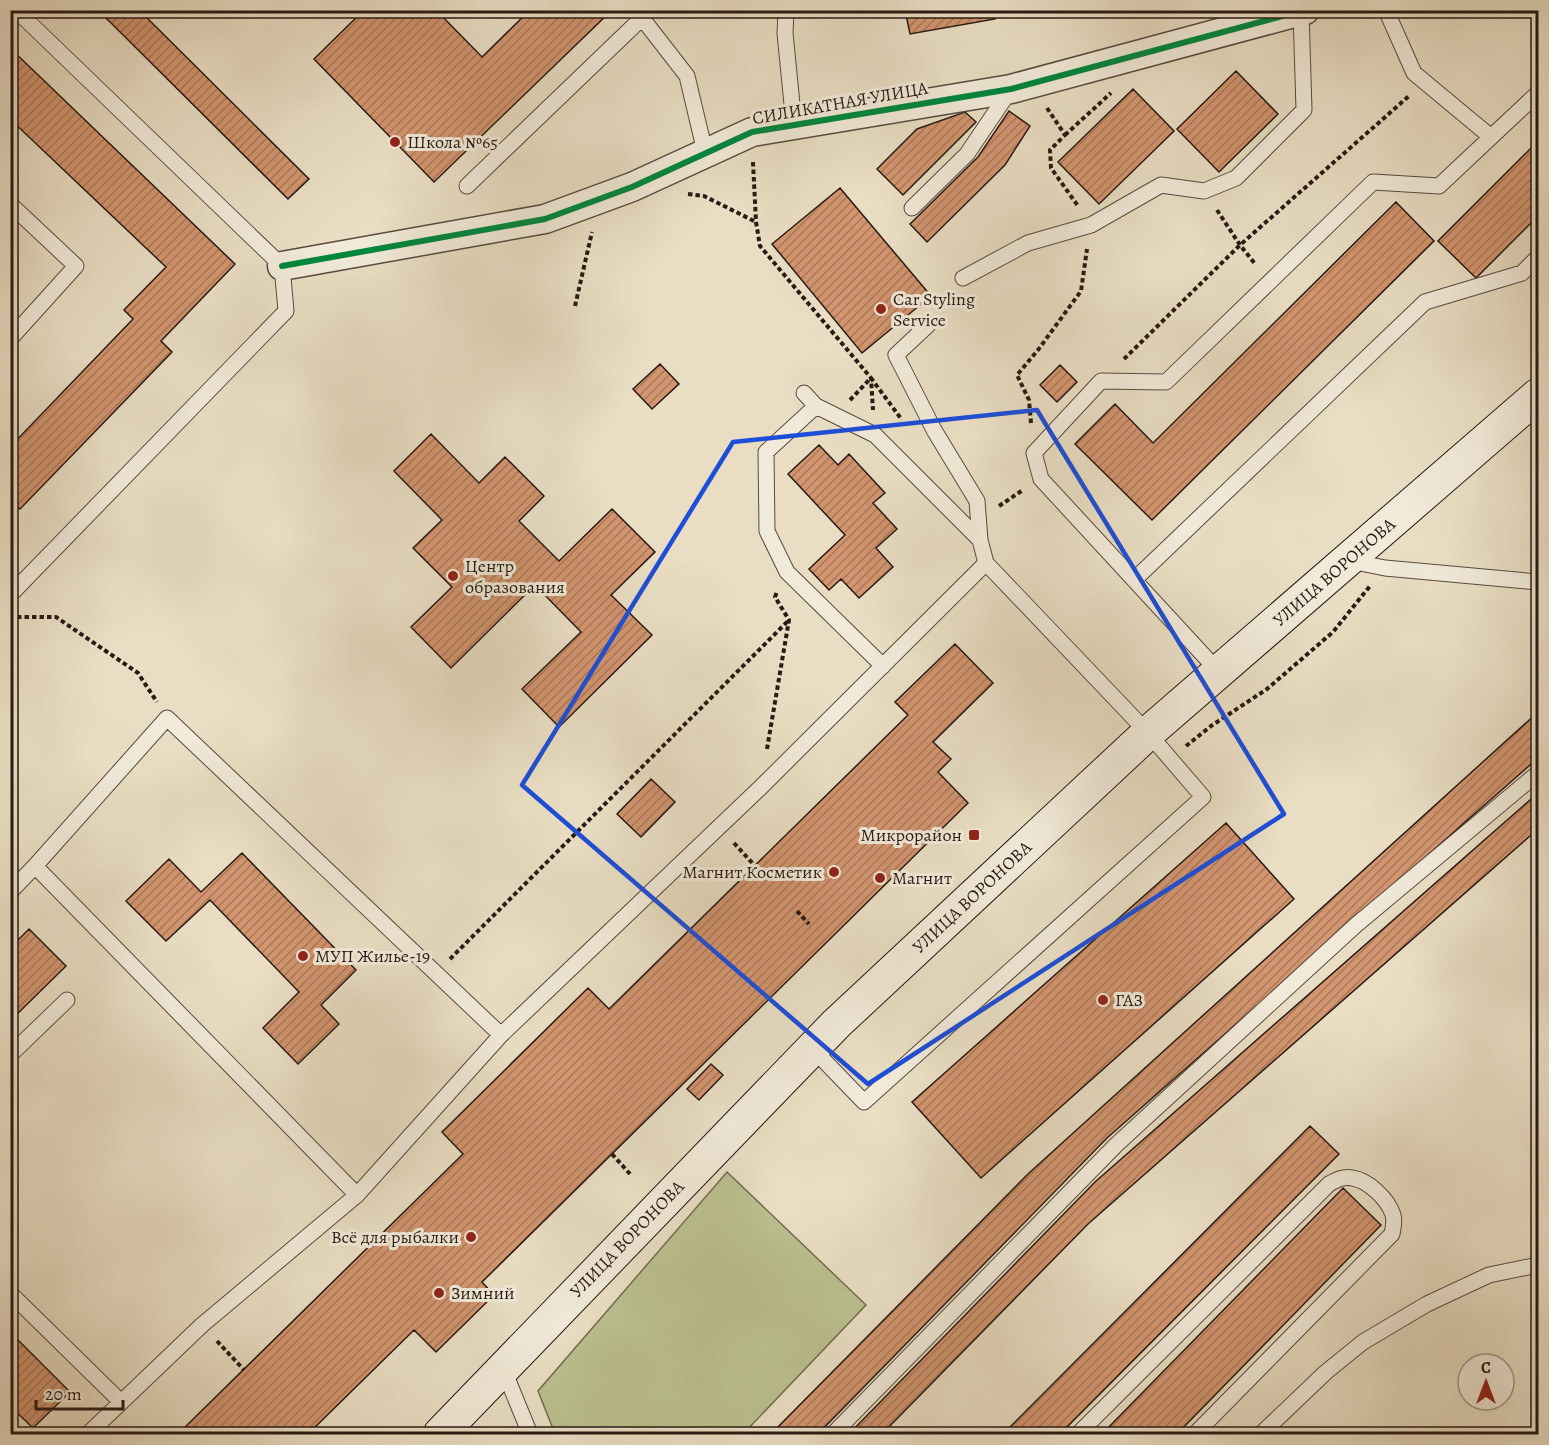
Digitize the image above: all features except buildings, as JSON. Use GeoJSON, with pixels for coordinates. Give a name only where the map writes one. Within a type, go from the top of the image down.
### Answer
{"type":"FeatureCollection","features":[{"type":"Feature","properties":{"kind":"main road","name":"УЛИЦА ВОРОНОВА"},"geometry":{"type":"LineString","coordinates":[[440,1434],[836,1024],[1148,733],[1539,395]]}},
{"type":"Feature","properties":{"kind":"street","name":"СИЛИКАТНАЯ УЛИЦА"},"geometry":{"type":"LineString","coordinates":[[282,266],[545,219],[632,187],[752,132],[1021,87],[1303,11]]}},
{"type":"Feature","properties":{"kind":"lane"},"geometry":{"type":"LineString","coordinates":[[10,595],[286,311],[282,266],[15,10]]}},
{"type":"Feature","properties":{"kind":"lane"},"geometry":{"type":"LineString","coordinates":[[786,10],[794,125]]}},
{"type":"Feature","properties":{"kind":"lane"},"geometry":{"type":"LineString","coordinates":[[1386,10],[1414,73],[1491,137]]}},
{"type":"Feature","properties":{"kind":"lane"},"geometry":{"type":"LineString","coordinates":[[963,278],[1028,243],[1090,225],[1161,185],[1204,191],[1236,178],[1304,110],[1303,11]]}},
{"type":"Feature","properties":{"kind":"lane"},"geometry":{"type":"LineString","coordinates":[[467,186],[645,14],[687,76],[705,152]]}},
{"type":"Feature","properties":{"kind":"lane"},"geometry":{"type":"LineString","coordinates":[[912,208],[967,154],[1021,87]]}},
{"type":"Feature","properties":{"kind":"lane"},"geometry":{"type":"LineString","coordinates":[[1219,672],[1041,479],[1034,453],[1101,381],[1166,382],[1373,182],[1439,186],[1539,93]]}},
{"type":"Feature","properties":{"kind":"lane"},"geometry":{"type":"LineString","coordinates":[[10,204],[76,266],[10,339]]}},
{"type":"Feature","properties":{"kind":"lane"},"geometry":{"type":"LineString","coordinates":[[1134,580],[1425,302],[1522,273],[1539,257]]}},
{"type":"Feature","properties":{"kind":"lane"},"geometry":{"type":"LineString","coordinates":[[812,1048],[864,1102],[1203,797],[1148,733],[986,563],[980,540],[978,501],[934,430],[896,355],[928,325]]}},
{"type":"Feature","properties":{"kind":"lane"},"geometry":{"type":"LineString","coordinates":[[804,393],[816,406],[875,435],[980,540]]}},
{"type":"Feature","properties":{"kind":"lane"},"geometry":{"type":"LineString","coordinates":[[816,406],[766,452],[767,531],[787,572],[883,666]]}},
{"type":"Feature","properties":{"kind":"lane"},"geometry":{"type":"LineString","coordinates":[[1347,560],[1385,568],[1539,582]]}},
{"type":"Feature","properties":{"kind":"lane"},"geometry":{"type":"LineString","coordinates":[[88,1434],[202,1325],[357,1195],[501,1035],[760,788],[986,563]]}},
{"type":"Feature","properties":{"kind":"lane"},"geometry":{"type":"LineString","coordinates":[[10,892],[167,718],[501,1035]]}},
{"type":"Feature","properties":{"kind":"lane"},"geometry":{"type":"LineString","coordinates":[[833,1434],[1116,1145],[1356,925],[1539,773]]}},
{"type":"Feature","properties":{"kind":"lane"},"geometry":{"type":"LineString","coordinates":[[35,866],[357,1195]]}},
{"type":"Feature","properties":{"kind":"lane"},"geometry":{"type":"LineString","coordinates":[[10,1055],[67,1000]]}},
{"type":"Feature","properties":{"kind":"lane"},"geometry":{"type":"LineString","coordinates":[[1078,1434],[1329,1184],[1340,1178],[1352,1178],[1364,1182],[1381,1197],[1393,1214],[1392,1234],[1195,1434]]}},
{"type":"Feature","properties":{"kind":"lane"},"geometry":{"type":"LineString","coordinates":[[1261,1434],[1326,1372],[1363,1342],[1427,1304],[1489,1275],[1539,1265]]}},
{"type":"Feature","properties":{"kind":"lane"},"geometry":{"type":"LineString","coordinates":[[10,1293],[121,1402]]}},
{"type":"Feature","properties":{"kind":"lane"},"geometry":{"type":"LineString","coordinates":[[503,1368],[530,1434]]}},
{"type":"Feature","properties":{"kind":"path"},"geometry":{"type":"LineString","coordinates":[[1101,381],[1240,245],[1425,81]]}},
{"type":"Feature","properties":{"kind":"path"},"geometry":{"type":"LineString","coordinates":[[1021,87],[1065,135],[1050,150],[1051,168],[1090,225],[1081,291],[1017,375],[1029,400],[1034,453]]}},
{"type":"Feature","properties":{"kind":"path"},"geometry":{"type":"LineString","coordinates":[[752,132],[756,222],[760,246],[871,378],[875,435]]}},
{"type":"Feature","properties":{"kind":"path"},"geometry":{"type":"LineString","coordinates":[[1204,191],[1240,245]]}},
{"type":"Feature","properties":{"kind":"path"},"geometry":{"type":"LineString","coordinates":[[683,193],[704,196],[756,222]]}},
{"type":"Feature","properties":{"kind":"path"},"geometry":{"type":"LineString","coordinates":[[575,306],[600,199]]}},
{"type":"Feature","properties":{"kind":"path"},"geometry":{"type":"LineString","coordinates":[[835,415],[871,378]]}},
{"type":"Feature","properties":{"kind":"path"},"geometry":{"type":"LineString","coordinates":[[760,788],[789,620],[775,597],[787,572]]}},
{"type":"Feature","properties":{"kind":"path"},"geometry":{"type":"LineString","coordinates":[[10,618],[56,617],[138,672],[167,718]]}},
{"type":"Feature","properties":{"kind":"path"},"geometry":{"type":"LineString","coordinates":[[436,973],[789,620]]}},
{"type":"Feature","properties":{"kind":"path"},"geometry":{"type":"LineString","coordinates":[[719,827],[755,866]]}},
{"type":"Feature","properties":{"kind":"path"},"geometry":{"type":"LineString","coordinates":[[797,911],[809,924]]}},
{"type":"Feature","properties":{"kind":"path"},"geometry":{"type":"LineString","coordinates":[[612,1154],[630,1174]]}},
{"type":"Feature","properties":{"kind":"path"},"geometry":{"type":"LineString","coordinates":[[202,1325],[244,1370]]}},
{"type":"Feature","properties":{"kind":"highlighted area"},"geometry":{"type":"Polygon","coordinates":[[[1037,410],[1284,814],[868,1084],[522,785],[733,442],[1037,410]]]}},
{"type":"Feature","properties":{"kind":"green space"},"geometry":{"type":"Polygon","coordinates":[[[727,1172],[866,1305],[743,1434],[555,1434],[538,1391],[727,1172]]]}},
{"type":"Feature","properties":{"kind":"cycle path"},"geometry":{"type":"LineString","coordinates":[[282,266],[545,219],[632,187],[752,132],[1011,89],[1305,10]]}},
{"type":"Feature","properties":{"kind":"place","name":"Школа №65"},"geometry":{"type":"Point","coordinates":[395,142]}},
{"type":"Feature","properties":{"kind":"place","name":"Car Styling Service"},"geometry":{"type":"Point","coordinates":[881,309]}},
{"type":"Feature","properties":{"kind":"place","name":"Центр образования"},"geometry":{"type":"Point","coordinates":[453,576]}},
{"type":"Feature","properties":{"kind":"place","name":"Микрорайон"},"geometry":{"type":"Point","coordinates":[974,835]}},
{"type":"Feature","properties":{"kind":"place","name":"Магнит Косметик"},"geometry":{"type":"Point","coordinates":[834,872]}},
{"type":"Feature","properties":{"kind":"place","name":"Магнит"},"geometry":{"type":"Point","coordinates":[880,878]}},
{"type":"Feature","properties":{"kind":"place","name":"МУП Жилье-19"},"geometry":{"type":"Point","coordinates":[303,956]}},
{"type":"Feature","properties":{"kind":"place","name":"ГАЗ"},"geometry":{"type":"Point","coordinates":[1103,1000]}},
{"type":"Feature","properties":{"kind":"place","name":"Всё для рыбалки"},"geometry":{"type":"Point","coordinates":[471,1237]}},
{"type":"Feature","properties":{"kind":"place","name":"Зимний"},"geometry":{"type":"Point","coordinates":[439,1293]}}]}
